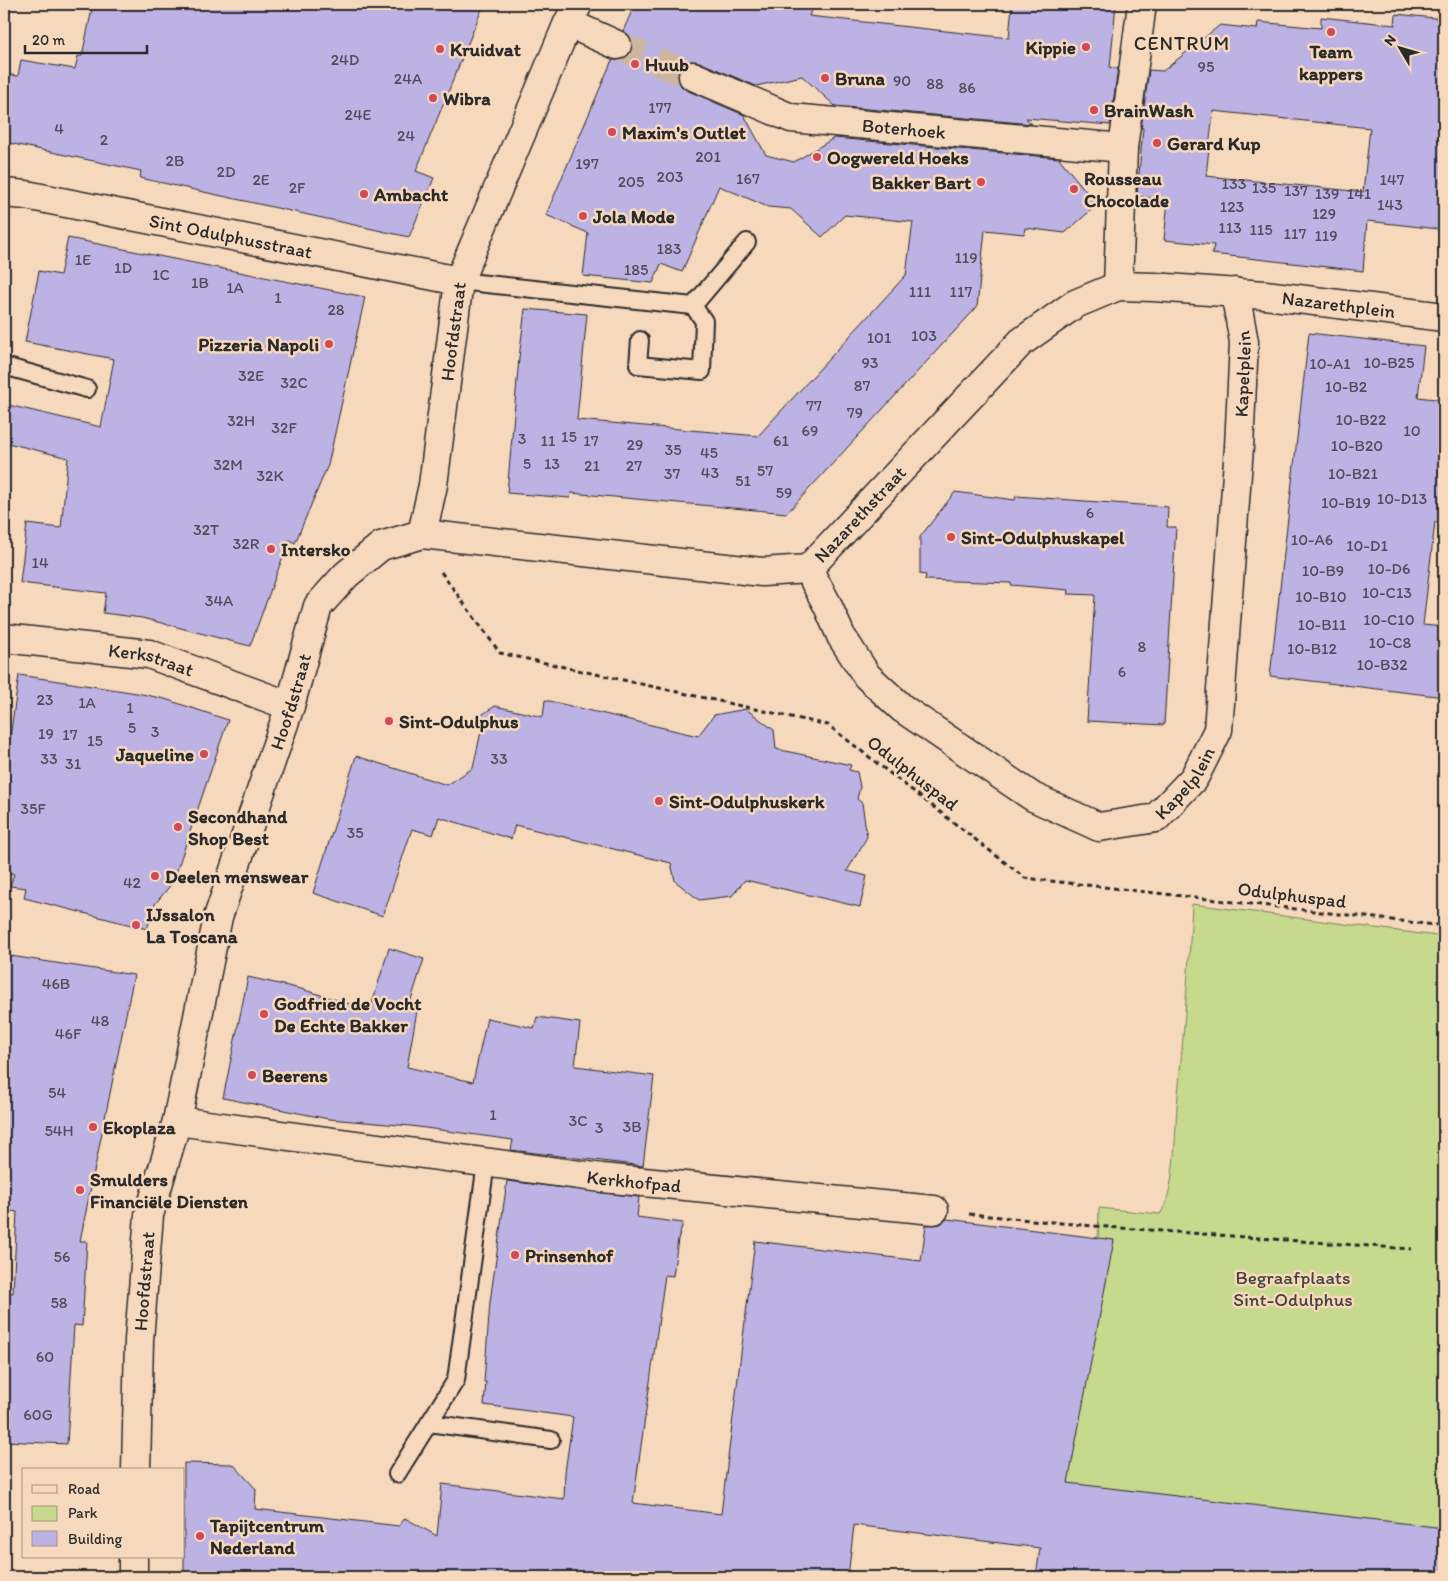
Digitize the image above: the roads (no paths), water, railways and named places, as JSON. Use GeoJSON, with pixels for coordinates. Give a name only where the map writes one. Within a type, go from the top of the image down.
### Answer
{"type":"FeatureCollection","features":[{"type":"Feature","properties":{"kind":"street"},"geometry":{"type":"LineString","coordinates":[[1118,286],[1123,148],[1142,4]]}},
{"type":"Feature","properties":{"kind":"street"},"geometry":{"type":"LineString","coordinates":[[573,13],[618,45]]}},
{"type":"Feature","properties":{"kind":"street","name":"Hoofdstraat"},"geometry":{"type":"LineString","coordinates":[[136,1468],[139,1340],[149,1215],[177,1121],[218,917],[290,706],[318,606],[346,575],[381,546],[422,534],[432,485],[459,281],[573,13]]}},
{"type":"Feature","properties":{"kind":"street","name":"Boterhoek"},"geometry":{"type":"LineString","coordinates":[[693,76],[791,118],[1123,148]]}},
{"type":"Feature","properties":{"kind":"street","name":"Sint Odulphusstraat"},"geometry":{"type":"LineString","coordinates":[[4,193],[459,281]]}},
{"type":"Feature","properties":{"kind":"street","name":"Nazarethstraat"},"geometry":{"type":"LineString","coordinates":[[422,534],[762,572],[808,570],[1020,342],[1075,304],[1118,286],[1235,292]]}},
{"type":"Feature","properties":{"kind":"street","name":"Nazarethplein"},"geometry":{"type":"LineString","coordinates":[[1235,292],[1444,318]]}},
{"type":"Feature","properties":{"kind":"street","name":"Kapelplein"},"geometry":{"type":"LineString","coordinates":[[808,570],[827,604],[841,636],[867,676],[903,709],[1033,797],[1099,827],[1156,818],[1194,778],[1218,730],[1239,447],[1244,342],[1235,292]]}},
{"type":"Feature","properties":{"kind":"street","name":"Kerkstraat"},"geometry":{"type":"LineString","coordinates":[[4,638],[149,654],[290,706]]}},
{"type":"Feature","properties":{"kind":"street","name":"Kerkhofpad"},"geometry":{"type":"LineString","coordinates":[[177,1121],[602,1178],[934,1210]]}},
{"type":"Feature","properties":{"kind":"street"},"geometry":{"type":"LineString","coordinates":[[133,1577],[134,1558]]}},
{"type":"Feature","properties":{"kind":"lane"},"geometry":{"type":"LineString","coordinates":[[694,306],[747,242]]}},
{"type":"Feature","properties":{"kind":"lane"},"geometry":{"type":"LineString","coordinates":[[459,281],[694,306]]}},
{"type":"Feature","properties":{"kind":"lane"},"geometry":{"type":"LineString","coordinates":[[640,340],[638,365],[702,371],[704,321],[694,306]]}},
{"type":"Feature","properties":{"kind":"lane"},"geometry":{"type":"LineString","coordinates":[[4,366],[87,389]]}},
{"type":"Feature","properties":{"kind":"lane"},"geometry":{"type":"LineString","coordinates":[[397,1474],[456,1380],[486,1163]]}},
{"type":"Feature","properties":{"kind":"lane"},"geometry":{"type":"LineString","coordinates":[[429,1423],[551,1440]]}},
{"type":"Feature","properties":{"kind":"tunnel"},"geometry":{"type":"LineString","coordinates":[[617,45],[693,76]]}},
{"type":"Feature","properties":{"kind":"place","name":"Team kappers"},"geometry":{"type":"Point","coordinates":[1331,32]}},
{"type":"Feature","properties":{"kind":"place","name":"Kippie"},"geometry":{"type":"Point","coordinates":[1086,47]}},
{"type":"Feature","properties":{"kind":"place","name":"Kruidvat"},"geometry":{"type":"Point","coordinates":[440,49]}},
{"type":"Feature","properties":{"kind":"place","name":"Huub"},"geometry":{"type":"Point","coordinates":[635,64]}},
{"type":"Feature","properties":{"kind":"place","name":"Bruna"},"geometry":{"type":"Point","coordinates":[825,78]}},
{"type":"Feature","properties":{"kind":"place","name":"Wibra"},"geometry":{"type":"Point","coordinates":[433,98]}},
{"type":"Feature","properties":{"kind":"place","name":"BrainWash"},"geometry":{"type":"Point","coordinates":[1094,110]}},
{"type":"Feature","properties":{"kind":"place","name":"Maxim's Outlet"},"geometry":{"type":"Point","coordinates":[612,132]}},
{"type":"Feature","properties":{"kind":"place","name":"Gerard Kup"},"geometry":{"type":"Point","coordinates":[1157,143]}},
{"type":"Feature","properties":{"kind":"place","name":"Oogwereld Hoeks"},"geometry":{"type":"Point","coordinates":[817,157]}},
{"type":"Feature","properties":{"kind":"place","name":"Bakker Bart"},"geometry":{"type":"Point","coordinates":[981,182]}},
{"type":"Feature","properties":{"kind":"place","name":"Rousseau Chocolade"},"geometry":{"type":"Point","coordinates":[1074,189]}},
{"type":"Feature","properties":{"kind":"place","name":"Ambacht"},"geometry":{"type":"Point","coordinates":[364,194]}},
{"type":"Feature","properties":{"kind":"place","name":"Jola Mode"},"geometry":{"type":"Point","coordinates":[583,216]}},
{"type":"Feature","properties":{"kind":"place","name":"Pizzeria Napoli"},"geometry":{"type":"Point","coordinates":[329,344]}},
{"type":"Feature","properties":{"kind":"place","name":"Sint-Odulphuskapel"},"geometry":{"type":"Point","coordinates":[951,537]}},
{"type":"Feature","properties":{"kind":"place","name":"Intersko"},"geometry":{"type":"Point","coordinates":[271,549]}},
{"type":"Feature","properties":{"kind":"place","name":"Sint-Odulphus"},"geometry":{"type":"Point","coordinates":[389,721]}},
{"type":"Feature","properties":{"kind":"place","name":"Jaqueline"},"geometry":{"type":"Point","coordinates":[204,754]}},
{"type":"Feature","properties":{"kind":"place","name":"Sint-Odulphuskerk"},"geometry":{"type":"Point","coordinates":[659,801]}},
{"type":"Feature","properties":{"kind":"place","name":"Secondhand Shop Best"},"geometry":{"type":"Point","coordinates":[178,827]}},
{"type":"Feature","properties":{"kind":"place","name":"Deelen menswear"},"geometry":{"type":"Point","coordinates":[155,876]}},
{"type":"Feature","properties":{"kind":"place","name":"IJssalon La Toscana"},"geometry":{"type":"Point","coordinates":[136,925]}},
{"type":"Feature","properties":{"kind":"place","name":"Godfried de Vocht De Echte Bakker"},"geometry":{"type":"Point","coordinates":[264,1014]}},
{"type":"Feature","properties":{"kind":"place","name":"Beerens"},"geometry":{"type":"Point","coordinates":[252,1075]}},
{"type":"Feature","properties":{"kind":"place","name":"Ekoplaza"},"geometry":{"type":"Point","coordinates":[93,1127]}},
{"type":"Feature","properties":{"kind":"place","name":"Smulders Financiële Diensten"},"geometry":{"type":"Point","coordinates":[80,1190]}},
{"type":"Feature","properties":{"kind":"place","name":"Prinsenhof"},"geometry":{"type":"Point","coordinates":[515,1255]}},
{"type":"Feature","properties":{"kind":"place","name":"Tapijtcentrum Nederland"},"geometry":{"type":"Point","coordinates":[200,1536]}},
{"type":"Feature","properties":{"kind":"district","name":"CENTRUM"},"geometry":{"type":"Point","coordinates":[1182,43]}},
{"type":"Feature","properties":{"kind":"park label","name":"Begraafplaats Sint-Odulphus"},"geometry":{"type":"Point","coordinates":[1293,1288]}}]}
